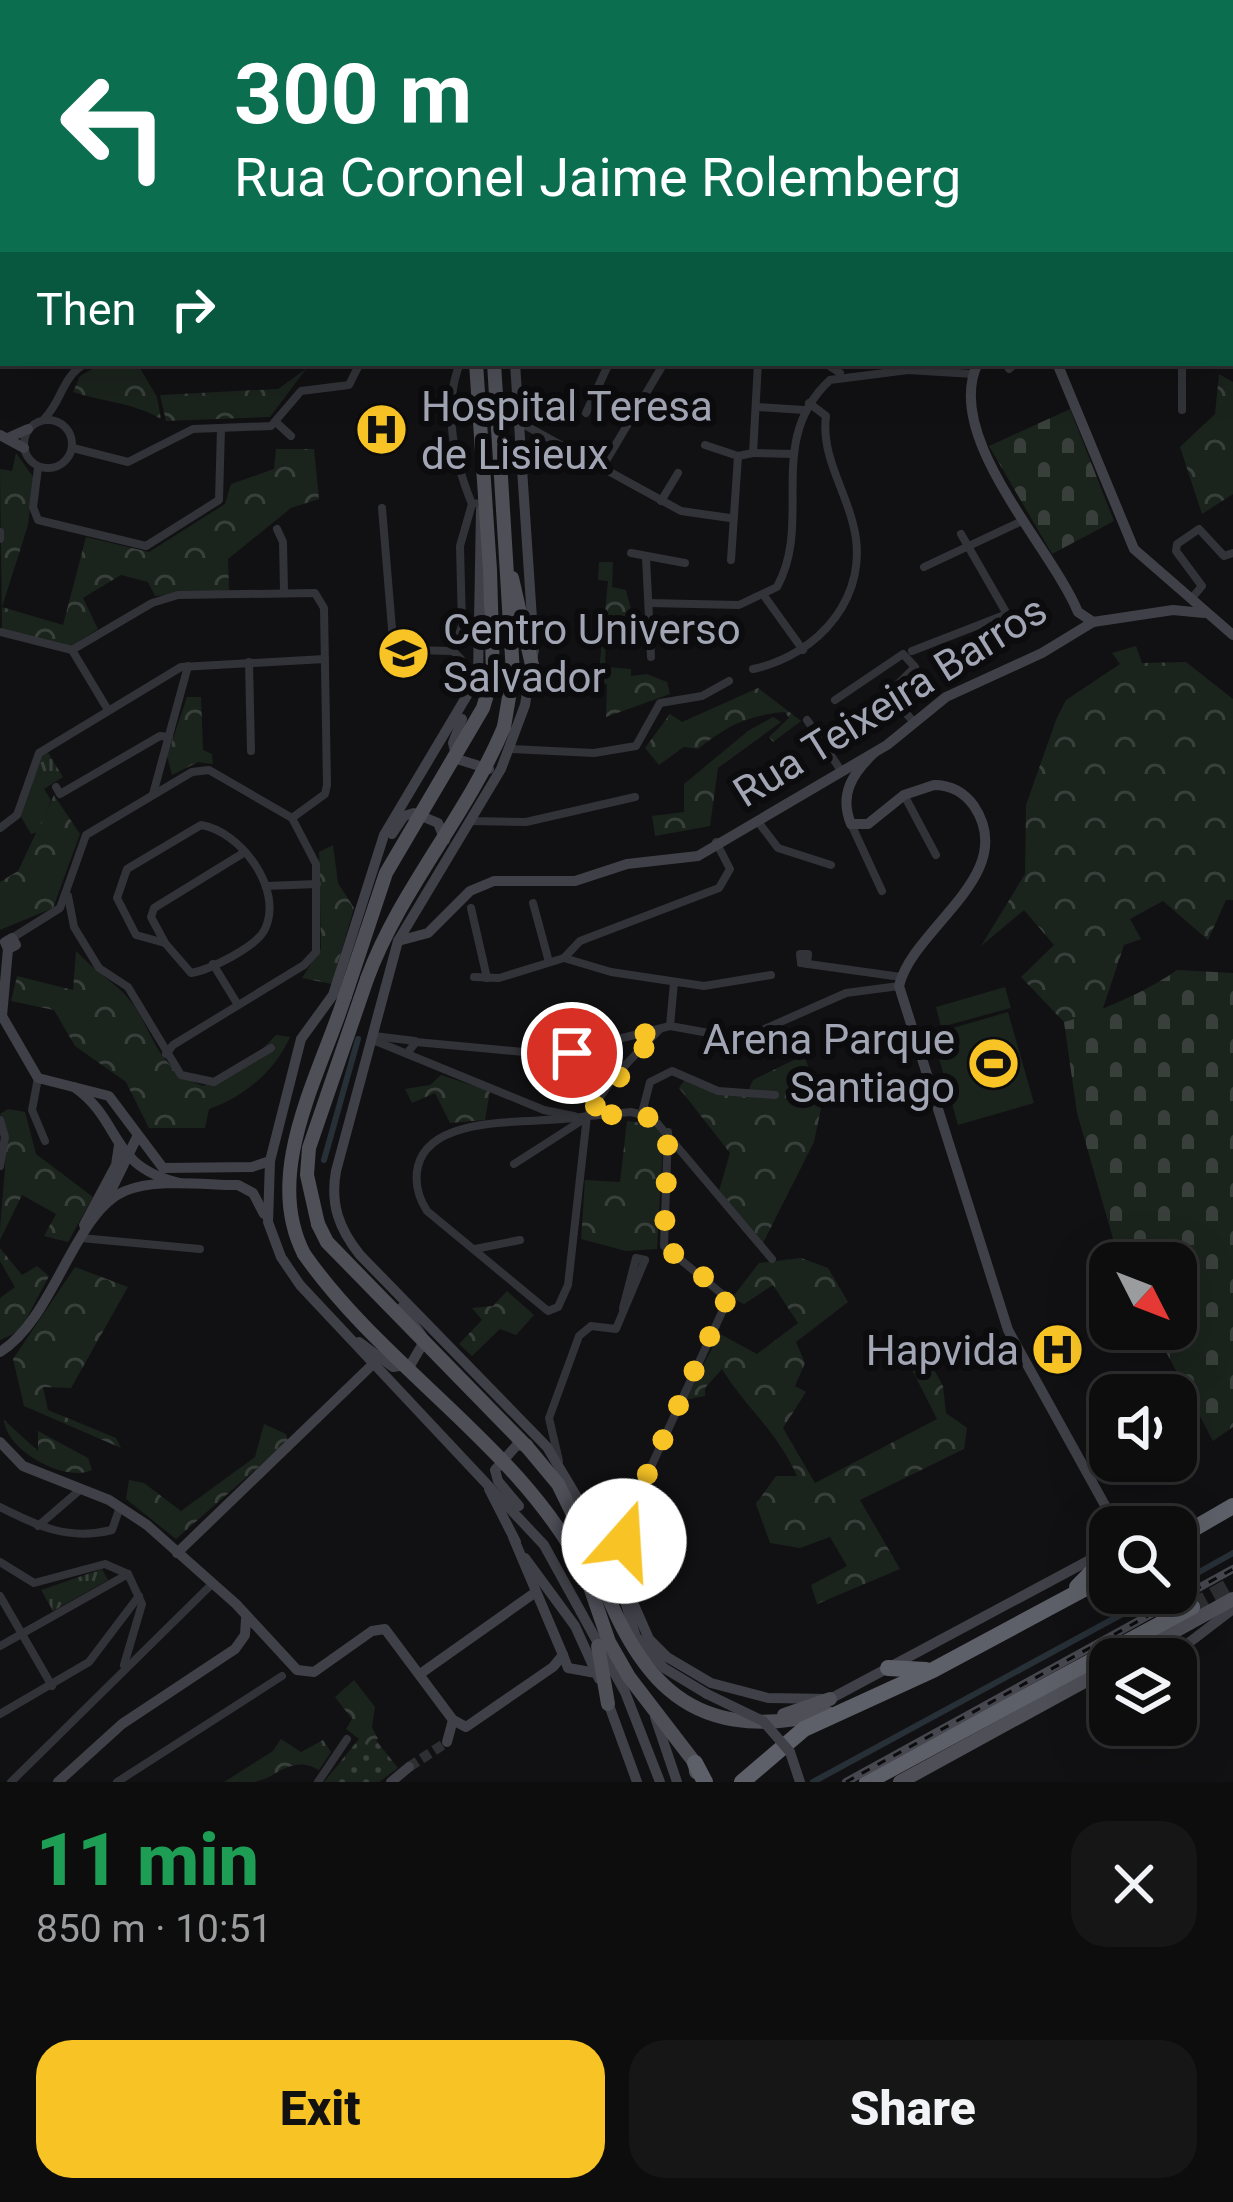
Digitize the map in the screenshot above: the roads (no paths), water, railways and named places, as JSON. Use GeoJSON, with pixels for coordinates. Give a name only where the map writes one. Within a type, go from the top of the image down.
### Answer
{"type":"FeatureCollection","features":[{"type":"Feature","properties":{"kind":"highway"},"geometry":{"type":"LineString","coordinates":[[1197,1527],[1233,1506]]}},
{"type":"Feature","properties":{"kind":"highway"},"geometry":{"type":"LineString","coordinates":[[1059,1603],[1089,1572]]}},
{"type":"Feature","properties":{"kind":"highway"},"geometry":{"type":"LineString","coordinates":[[742,1782],[835,1704],[933,1670],[1089,1587]]}},
{"type":"Feature","properties":{"kind":"highway"},"geometry":{"type":"LineString","coordinates":[[867,1782],[1016,1709],[1180,1614]]}},
{"type":"Feature","properties":{"kind":"highway"},"geometry":{"type":"LineString","coordinates":[[888,1668],[933,1670]]}},
{"type":"Feature","properties":{"kind":"main road"},"geometry":{"type":"LineString","coordinates":[[476,366],[493,675],[483,708],[386,873],[289,1166],[289,1216],[304,1254],[344,1306],[541,1507],[586,1575],[609,1642],[699,1776]]}},
{"type":"Feature","properties":{"kind":"main road"},"geometry":{"type":"LineString","coordinates":[[494,366],[513,673],[504,727],[485,769],[389,928],[367,980],[309,1148],[307,1175],[318,1225],[327,1243],[558,1484],[625,1636],[656,1678],[712,1714],[761,1726],[835,1704],[888,1668],[1089,1562]]}},
{"type":"Feature","properties":{"kind":"main road"},"geometry":{"type":"LineString","coordinates":[[410,913],[511,749],[532,665],[515,366]]}},
{"type":"Feature","properties":{"kind":"main road"},"geometry":{"type":"LineString","coordinates":[[1058,366],[1126,536],[1177,591],[1233,635]]}},
{"type":"Feature","properties":{"kind":"main road","name":"Rua Teixeira Barros"},"geometry":{"type":"LineString","coordinates":[[975,369],[967,395],[971,416],[1022,521],[1078,612],[1094,622]]}},
{"type":"Feature","properties":{"kind":"main road"},"geometry":{"type":"LineString","coordinates":[[5,436],[28,429]]}},
{"type":"Feature","properties":{"kind":"main road"},"geometry":{"type":"LineString","coordinates":[[5,436],[24,448]]}},
{"type":"Feature","properties":{"kind":"main road"},"geometry":{"type":"LineString","coordinates":[[482,478],[467,550],[482,649],[453,742],[459,762],[489,769],[517,734]]}},
{"type":"Feature","properties":{"kind":"main road"},"geometry":{"type":"LineString","coordinates":[[503,538],[532,665]]}},
{"type":"Feature","properties":{"kind":"main road"},"geometry":{"type":"LineString","coordinates":[[1173,610],[1180,601],[1177,591]]}},
{"type":"Feature","properties":{"kind":"main road"},"geometry":{"type":"LineString","coordinates":[[1066,638],[1094,622],[1173,610],[1204,613]]}},
{"type":"Feature","properties":{"kind":"main road","name":"Rua Teixeira Barros"},"geometry":{"type":"LineString","coordinates":[[398,941],[428,933],[463,897],[494,880],[574,881],[615,866],[689,859],[873,754],[946,697],[1066,638],[1078,612]]}},
{"type":"Feature","properties":{"kind":"main road"},"geometry":{"type":"LineString","coordinates":[[268,1222],[270,1161],[301,1040],[333,995],[374,861],[400,805],[469,699]]}},
{"type":"Feature","properties":{"kind":"main road"},"geometry":{"type":"LineString","coordinates":[[873,754],[848,787],[845,806],[850,824],[868,824],[904,794],[934,784],[953,788],[973,805],[986,836],[980,868],[900,982],[1008,1330],[1105,1506]]}},
{"type":"Feature","properties":{"kind":"main road"},"geometry":{"type":"LineString","coordinates":[[374,861],[408,813],[424,815],[443,830],[445,846],[398,941],[336,1171],[334,1203],[346,1238],[559,1462],[614,1559],[655,1646],[699,1677],[751,1695],[835,1704]]}},
{"type":"Feature","properties":{"kind":"main road"},"geometry":{"type":"LineString","coordinates":[[8,942],[2,1016],[38,1078],[113,1100],[163,1168],[252,1167],[270,1161]]}},
{"type":"Feature","properties":{"kind":"main road"},"geometry":{"type":"LineString","coordinates":[[71,1085],[98,1109],[129,1160],[146,1173],[186,1185]]}},
{"type":"Feature","properties":{"kind":"main road"},"geometry":{"type":"LineString","coordinates":[[98,1109],[100,1100],[113,1100]]}},
{"type":"Feature","properties":{"kind":"main road"},"geometry":{"type":"LineString","coordinates":[[0,1352],[30,1326],[129,1160],[137,1137]]}},
{"type":"Feature","properties":{"kind":"main road"},"geometry":{"type":"LineString","coordinates":[[80,1240],[116,1165],[119,1144]]}},
{"type":"Feature","properties":{"kind":"main road"},"geometry":{"type":"LineString","coordinates":[[100,1211],[129,1190],[186,1185],[248,1188],[289,1270],[372,1365],[544,1545]]}},
{"type":"Feature","properties":{"kind":"main road"},"geometry":{"type":"LineString","coordinates":[[343,1333],[388,1366],[410,1364],[425,1340],[392,1288]]}},
{"type":"Feature","properties":{"kind":"main road"},"geometry":{"type":"LineString","coordinates":[[177,1553],[372,1365]]}},
{"type":"Feature","properties":{"kind":"main road"},"geometry":{"type":"LineString","coordinates":[[0,1442],[15,1460],[121,1507],[212,1584],[302,1672],[321,1669],[381,1628],[453,1720],[471,1726],[563,1655]]}},
{"type":"Feature","properties":{"kind":"main road"},"geometry":{"type":"LineString","coordinates":[[571,1482],[524,1442],[495,1470],[497,1481],[544,1545],[625,1692],[660,1782]]}},
{"type":"Feature","properties":{"kind":"main road"},"geometry":{"type":"LineString","coordinates":[[482,1475],[536,1578],[575,1626],[637,1782]]}},
{"type":"Feature","properties":{"kind":"main road"},"geometry":{"type":"LineString","coordinates":[[513,1537],[533,1594],[562,1643],[568,1668],[596,1672]]}},
{"type":"Feature","properties":{"kind":"main road"},"geometry":{"type":"LineString","coordinates":[[614,1559],[636,1637]]}},
{"type":"Feature","properties":{"kind":"main road"},"geometry":{"type":"LineString","coordinates":[[604,1589],[664,1669],[770,1727],[790,1752],[800,1782]]}},
{"type":"Feature","properties":{"kind":"main road"},"geometry":{"type":"LineString","coordinates":[[420,1674],[533,1594]]}},
{"type":"Feature","properties":{"kind":"main road"},"geometry":{"type":"LineString","coordinates":[[1162,1638],[1233,1599]]}},
{"type":"Feature","properties":{"kind":"main road"},"geometry":{"type":"LineString","coordinates":[[1195,1638],[1233,1609]]}},
{"type":"Feature","properties":{"kind":"main road"},"geometry":{"type":"LineString","coordinates":[[58,1782],[122,1724],[235,1649],[245,1635],[246,1616]]}},
{"type":"Feature","properties":{"kind":"main road"},"geometry":{"type":"LineString","coordinates":[[598,1646],[608,1704]]}},
{"type":"Feature","properties":{"kind":"main road"},"geometry":{"type":"LineString","coordinates":[[885,1782],[1016,1709],[1089,1677]]}},
{"type":"Feature","properties":{"kind":"main road"},"geometry":{"type":"LineString","coordinates":[[653,1708],[677,1782]]}},
{"type":"Feature","properties":{"kind":"main road"},"geometry":{"type":"LineString","coordinates":[[900,1782],[1016,1709]]}},
{"type":"Feature","properties":{"kind":"main road"},"geometry":{"type":"LineString","coordinates":[[447,1742],[453,1720]]}},
{"type":"Feature","properties":{"kind":"main road"},"geometry":{"type":"LineString","coordinates":[[639,1722],[668,1758]]}},
{"type":"Feature","properties":{"kind":"main road"},"geometry":{"type":"LineString","coordinates":[[391,1782],[409,1768]]}},
{"type":"Feature","properties":{"kind":"street"},"geometry":{"type":"LineString","coordinates":[[82,366],[66,378],[59,400],[43,421],[28,429],[24,448],[38,468],[33,512],[41,522],[146,546],[220,500],[221,428]]}},
{"type":"Feature","properties":{"kind":"street"},"geometry":{"type":"LineString","coordinates":[[278,424],[301,391],[349,385],[358,366]]}},
{"type":"Feature","properties":{"kind":"street"},"geometry":{"type":"LineString","coordinates":[[382,508],[393,640],[407,650],[453,651],[462,626],[464,530],[477,503],[452,436],[452,389],[459,366]]}},
{"type":"Feature","properties":{"kind":"street"},"geometry":{"type":"LineString","coordinates":[[586,413],[608,366]]}},
{"type":"Feature","properties":{"kind":"street"},"geometry":{"type":"LineString","coordinates":[[603,466],[662,366]]}},
{"type":"Feature","properties":{"kind":"street"},"geometry":{"type":"LineString","coordinates":[[753,453],[758,366]]}},
{"type":"Feature","properties":{"kind":"street"},"geometry":{"type":"LineString","coordinates":[[830,366],[841,374],[975,369]]}},
{"type":"Feature","properties":{"kind":"street"},"geometry":{"type":"LineString","coordinates":[[1182,366],[1182,410]]}},
{"type":"Feature","properties":{"kind":"street"},"geometry":{"type":"LineString","coordinates":[[650,603],[725,607],[765,597],[781,580],[794,454],[807,406],[841,374]]}},
{"type":"Feature","properties":{"kind":"street"},"geometry":{"type":"LineString","coordinates":[[59,400],[73,448]]}},
{"type":"Feature","properties":{"kind":"street"},"geometry":{"type":"LineString","coordinates":[[753,669],[802,650],[839,614],[857,554],[855,528],[825,444],[826,416],[807,406],[758,407]]}},
{"type":"Feature","properties":{"kind":"street"},"geometry":{"type":"LineString","coordinates":[[43,421],[63,426]]}},
{"type":"Feature","properties":{"kind":"street"},"geometry":{"type":"LineString","coordinates":[[519,422],[661,501],[688,513],[730,518]]}},
{"type":"Feature","properties":{"kind":"street"},"geometry":{"type":"LineString","coordinates":[[73,448],[128,462],[193,429],[278,424],[291,436]]}},
{"type":"Feature","properties":{"kind":"street"},"geometry":{"type":"LineString","coordinates":[[705,445],[737,456],[794,454]]}},
{"type":"Feature","properties":{"kind":"street"},"geometry":{"type":"LineString","coordinates":[[38,468],[47,470],[73,448]]}},
{"type":"Feature","properties":{"kind":"street"},"geometry":{"type":"LineString","coordinates":[[731,560],[730,518],[740,483],[737,456]]}},
{"type":"Feature","properties":{"kind":"street"},"geometry":{"type":"LineString","coordinates":[[661,501],[678,473]]}},
{"type":"Feature","properties":{"kind":"street"},"geometry":{"type":"LineString","coordinates":[[924,567],[969,550],[1022,521]]}},
{"type":"Feature","properties":{"kind":"street"},"geometry":{"type":"LineString","coordinates":[[277,529],[284,542],[284,592]]}},
{"type":"Feature","properties":{"kind":"street"},"geometry":{"type":"LineString","coordinates":[[1190,601],[1202,586],[1177,544],[1201,530],[1224,556],[1233,554]]}},
{"type":"Feature","properties":{"kind":"street"},"geometry":{"type":"LineString","coordinates":[[912,651],[1007,614],[961,534]]}},
{"type":"Feature","properties":{"kind":"street"},"geometry":{"type":"LineString","coordinates":[[632,553],[685,563]]}},
{"type":"Feature","properties":{"kind":"street"},"geometry":{"type":"LineString","coordinates":[[646,558],[651,657]]}},
{"type":"Feature","properties":{"kind":"street"},"geometry":{"type":"LineString","coordinates":[[0,632],[72,650],[167,598],[310,591],[323,602],[325,794],[292,818]]}},
{"type":"Feature","properties":{"kind":"street"},"geometry":{"type":"LineString","coordinates":[[765,597],[802,650]]}},
{"type":"Feature","properties":{"kind":"street"},"geometry":{"type":"LineString","coordinates":[[72,650],[108,710]]}},
{"type":"Feature","properties":{"kind":"street"},"geometry":{"type":"LineString","coordinates":[[835,700],[903,654],[915,667],[889,694],[915,723]]}},
{"type":"Feature","properties":{"kind":"street"},"geometry":{"type":"LineString","coordinates":[[0,828],[17,815],[39,753],[188,664],[325,659]]}},
{"type":"Feature","properties":{"kind":"street"},"geometry":{"type":"LineString","coordinates":[[249,662],[250,751]]}},
{"type":"Feature","properties":{"kind":"street"},"geometry":{"type":"LineString","coordinates":[[153,794],[188,664]]}},
{"type":"Feature","properties":{"kind":"street"},"geometry":{"type":"LineString","coordinates":[[511,749],[594,753],[636,746],[662,702],[717,689],[729,681]]}},
{"type":"Feature","properties":{"kind":"street"},"geometry":{"type":"LineString","coordinates":[[807,720],[840,769]]}},
{"type":"Feature","properties":{"kind":"street"},"geometry":{"type":"LineString","coordinates":[[56,787],[60,794],[160,736],[169,737]]}},
{"type":"Feature","properties":{"kind":"street"},"geometry":{"type":"LineString","coordinates":[[164,761],[173,783]]}},
{"type":"Feature","properties":{"kind":"street"},"geometry":{"type":"LineString","coordinates":[[8,942],[48,920],[68,895],[86,836],[192,772],[209,770],[292,818],[315,855],[313,957],[173,1045],[166,1054]]}},
{"type":"Feature","properties":{"kind":"street"},"geometry":{"type":"LineString","coordinates":[[904,794],[936,855]]}},
{"type":"Feature","properties":{"kind":"street"},"geometry":{"type":"LineString","coordinates":[[468,821],[526,822],[635,796]]}},
{"type":"Feature","properties":{"kind":"street"},"geometry":{"type":"LineString","coordinates":[[759,823],[778,848],[831,866]]}},
{"type":"Feature","properties":{"kind":"street"},"geometry":{"type":"LineString","coordinates":[[850,824],[882,891]]}},
{"type":"Feature","properties":{"kind":"street"},"geometry":{"type":"LineString","coordinates":[[858,843],[868,824]]}},
{"type":"Feature","properties":{"kind":"street"},"geometry":{"type":"LineString","coordinates":[[159,939],[136,935],[118,906],[127,869],[201,825],[230,836],[245,852],[266,886],[265,930],[213,964],[186,972],[159,939],[151,917],[154,908],[245,852]]}},
{"type":"Feature","properties":{"kind":"street"},"geometry":{"type":"LineString","coordinates":[[475,977],[487,980],[564,958],[574,944],[725,884],[730,869],[717,844]]}},
{"type":"Feature","properties":{"kind":"street"},"geometry":{"type":"LineString","coordinates":[[266,886],[317,884]]}},
{"type":"Feature","properties":{"kind":"street"},"geometry":{"type":"LineString","coordinates":[[68,895],[74,927]]}},
{"type":"Feature","properties":{"kind":"street"},"geometry":{"type":"LineString","coordinates":[[532,903],[549,962]]}},
{"type":"Feature","properties":{"kind":"street"},"geometry":{"type":"LineString","coordinates":[[472,908],[487,980]]}},
{"type":"Feature","properties":{"kind":"street"},"geometry":{"type":"LineString","coordinates":[[48,920],[61,918],[74,927],[104,973],[128,987],[181,1075],[209,1083],[271,1048]]}},
{"type":"Feature","properties":{"kind":"street"},"geometry":{"type":"LineString","coordinates":[[564,958],[574,965],[715,986],[771,975]]}},
{"type":"Feature","properties":{"kind":"street"},"geometry":{"type":"LineString","coordinates":[[213,964],[238,1005]]}},
{"type":"Feature","properties":{"kind":"street"},"geometry":{"type":"LineString","coordinates":[[807,964],[900,982]]}},
{"type":"Feature","properties":{"kind":"street"},"geometry":{"type":"LineString","coordinates":[[670,1026],[674,982]]}},
{"type":"Feature","properties":{"kind":"street"},"geometry":{"type":"LineString","coordinates":[[374,1038],[556,1055],[670,1026],[742,1039],[846,993],[900,982]]}},
{"type":"Feature","properties":{"kind":"street"},"geometry":{"type":"LineString","coordinates":[[514,1164],[587,1116],[659,1030]]}},
{"type":"Feature","properties":{"kind":"street"},"geometry":{"type":"LineString","coordinates":[[374,1038],[544,1110],[587,1116]]}},
{"type":"Feature","properties":{"kind":"street"},"geometry":{"type":"LineString","coordinates":[[160,1042],[173,1045]]}},
{"type":"Feature","properties":{"kind":"street"},"geometry":{"type":"LineString","coordinates":[[408,1052],[416,1042]]}},
{"type":"Feature","properties":{"kind":"street"},"geometry":{"type":"LineString","coordinates":[[642,1113],[650,1082],[672,1071],[718,1091],[776,1095]]}},
{"type":"Feature","properties":{"kind":"street"},"geometry":{"type":"LineString","coordinates":[[38,1078],[33,1116],[45,1141]]}},
{"type":"Feature","properties":{"kind":"street"},"geometry":{"type":"LineString","coordinates":[[587,1116],[568,1285],[558,1307],[548,1311],[538,1306],[436,1220],[421,1201],[417,1177],[424,1152],[442,1136],[465,1127],[587,1116],[642,1113],[668,1132],[772,1259]]}},
{"type":"Feature","properties":{"kind":"street"},"geometry":{"type":"LineString","coordinates":[[0,1120],[5,1137],[0,1166]]}},
{"type":"Feature","properties":{"kind":"street"},"geometry":{"type":"LineString","coordinates":[[628,1588],[624,1541],[633,1506],[728,1299],[664,1246],[668,1132]]}},
{"type":"Feature","properties":{"kind":"street"},"geometry":{"type":"LineString","coordinates":[[80,1240],[200,1249]]}},
{"type":"Feature","properties":{"kind":"street"},"geometry":{"type":"LineString","coordinates":[[474,1249],[520,1240]]}},
{"type":"Feature","properties":{"kind":"street"},"geometry":{"type":"LineString","coordinates":[[559,1462],[549,1418],[581,1331],[591,1326],[613,1331],[623,1316],[645,1260],[638,1256],[624,1290],[623,1316]]}},
{"type":"Feature","properties":{"kind":"street"},"geometry":{"type":"LineString","coordinates":[[532,1430],[549,1418]]}},
{"type":"Feature","properties":{"kind":"street"},"geometry":{"type":"LineString","coordinates":[[0,1454],[15,1460]]}},
{"type":"Feature","properties":{"kind":"street"},"geometry":{"type":"LineString","coordinates":[[38,1526],[74,1490]]}},
{"type":"Feature","properties":{"kind":"street"},"geometry":{"type":"LineString","coordinates":[[585,1510],[611,1520],[633,1506]]}},
{"type":"Feature","properties":{"kind":"street"},"geometry":{"type":"LineString","coordinates":[[0,1507],[61,1534],[106,1532],[118,1522],[121,1507]]}},
{"type":"Feature","properties":{"kind":"street"},"geometry":{"type":"LineString","coordinates":[[0,1562],[41,1584],[105,1564],[128,1574],[140,1594],[139,1625],[124,1666]]}},
{"type":"Feature","properties":{"kind":"street"},"geometry":{"type":"LineString","coordinates":[[0,1582],[15,1574]]}},
{"type":"Feature","properties":{"kind":"street"},"geometry":{"type":"LineString","coordinates":[[0,1646],[128,1574]]}},
{"type":"Feature","properties":{"kind":"street"},"geometry":{"type":"LineString","coordinates":[[11,1782],[212,1584]]}},
{"type":"Feature","properties":{"kind":"street"},"geometry":{"type":"LineString","coordinates":[[0,1714],[52,1686],[103,1648],[140,1594]]}},
{"type":"Feature","properties":{"kind":"street"},"geometry":{"type":"LineString","coordinates":[[0,1596],[52,1686]]}},
{"type":"Feature","properties":{"kind":"street"},"geometry":{"type":"LineString","coordinates":[[117,1782],[282,1676]]}},
{"type":"Feature","properties":{"kind":"street"},"geometry":{"type":"LineString","coordinates":[[318,1782],[347,1739]]}},
{"type":"Feature","properties":{"kind":"waterway"},"geometry":{"type":"LineString","coordinates":[[324,1160],[358,1039]]}},
{"type":"Feature","properties":{"kind":"waterway"},"geometry":{"type":"LineString","coordinates":[[1197,1573],[1233,1553]]}},
{"type":"Feature","properties":{"kind":"waterway"},"geometry":{"type":"LineString","coordinates":[[813,1782],[1122,1614]]}},
{"type":"Feature","properties":{"kind":"tunnel"},"geometry":{"type":"LineString","coordinates":[[1197,1604],[1233,1584]]}},
{"type":"Feature","properties":{"kind":"tunnel"},"geometry":{"type":"LineString","coordinates":[[409,1767],[447,1742]]}},
{"type":"Feature","properties":{"kind":"railway"},"geometry":{"type":"LineString","coordinates":[[846,1782],[1233,1569]]}},
{"type":"Feature","properties":{"kind":"place","name":"Hospital Teresa de Lisieux"},"geometry":{"type":"Point","coordinates":[382,430]}},
{"type":"Feature","properties":{"kind":"place","name":"Centro Universo Salvador"},"geometry":{"type":"Point","coordinates":[404,653]}},
{"type":"Feature","properties":{"kind":"place","name":"Arena Parque Santiago"},"geometry":{"type":"Point","coordinates":[994,1063]}},
{"type":"Feature","properties":{"kind":"place","name":"Hapvida"},"geometry":{"type":"Point","coordinates":[1058,1350]}}]}
